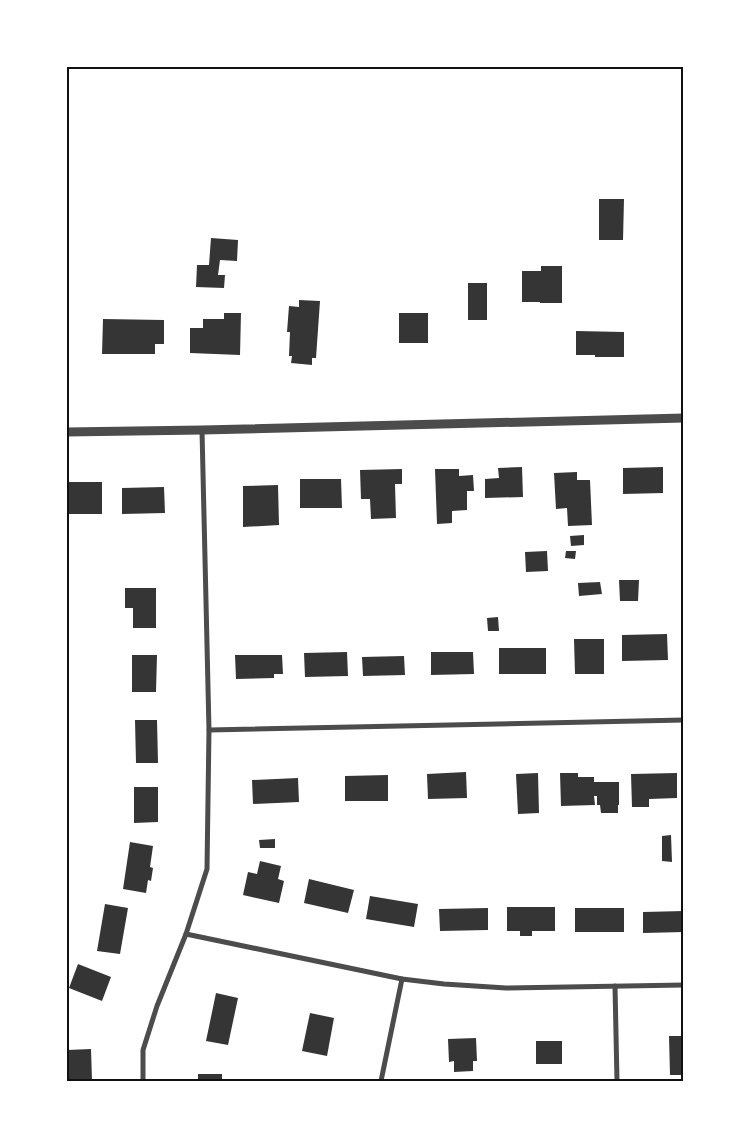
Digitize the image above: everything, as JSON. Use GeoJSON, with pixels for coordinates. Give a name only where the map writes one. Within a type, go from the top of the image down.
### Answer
{"type":"FeatureCollection","features":[{"type":"Feature","properties":{"kind":"street"},"geometry":{"type":"LineString","coordinates":[[66,432],[684,418]]}},
{"type":"Feature","properties":{"kind":"street"},"geometry":{"type":"LineString","coordinates":[[143,1081],[143,1050],[157,1006],[186,934],[207,869],[209,730],[202,430]]}},
{"type":"Feature","properties":{"kind":"street"},"geometry":{"type":"LineString","coordinates":[[209,730],[684,720]]}},
{"type":"Feature","properties":{"kind":"street"},"geometry":{"type":"LineString","coordinates":[[186,934],[402,979],[473,987],[684,984]]}},
{"type":"Feature","properties":{"kind":"street"},"geometry":{"type":"LineString","coordinates":[[381,1081],[402,979]]}},
{"type":"Feature","properties":{"kind":"street"},"geometry":{"type":"LineString","coordinates":[[615,986],[617,1081]]}},
{"type":"Feature","properties":{"kind":"building"},"geometry":{"type":"Polygon","coordinates":[[[599,199],[624,199],[623,240],[599,240],[599,199]]]}},
{"type":"Feature","properties":{"kind":"building"},"geometry":{"type":"Polygon","coordinates":[[[211,238],[238,240],[237,261],[220,260],[218,275],[225,275],[224,288],[196,287],[197,265],[209,265],[211,238]]]}},
{"type":"Feature","properties":{"kind":"building"},"geometry":{"type":"Polygon","coordinates":[[[541,266],[562,266],[562,303],[522,302],[522,271],[541,271],[541,266]]]}},
{"type":"Feature","properties":{"kind":"building"},"geometry":{"type":"Polygon","coordinates":[[[468,283],[487,283],[487,320],[468,320],[468,283]]]}},
{"type":"Feature","properties":{"kind":"building"},"geometry":{"type":"Polygon","coordinates":[[[299,300],[320,301],[316,358],[312,358],[312,365],[291,363],[292,356],[289,356],[290,332],[287,332],[289,306],[299,307],[299,300]]]}},
{"type":"Feature","properties":{"kind":"building"},"geometry":{"type":"Polygon","coordinates":[[[224,313],[241,313],[240,355],[190,353],[190,328],[203,328],[203,319],[224,319],[224,313]]]}},
{"type":"Feature","properties":{"kind":"building"},"geometry":{"type":"Polygon","coordinates":[[[399,313],[428,313],[428,343],[399,343],[399,313]]]}},
{"type":"Feature","properties":{"kind":"building"},"geometry":{"type":"Polygon","coordinates":[[[103,319],[164,320],[164,344],[155,344],[155,354],[102,354],[103,319]]]}},
{"type":"Feature","properties":{"kind":"building"},"geometry":{"type":"Polygon","coordinates":[[[576,331],[624,332],[624,357],[576,355],[576,331]]]}},
{"type":"Feature","properties":{"kind":"building"},"geometry":{"type":"Polygon","coordinates":[[[522,467],[523,497],[485,498],[485,479],[499,478],[498,468],[522,467]]]}},
{"type":"Feature","properties":{"kind":"building"},"geometry":{"type":"Polygon","coordinates":[[[663,467],[663,493],[623,494],[623,468],[663,467]]]}},
{"type":"Feature","properties":{"kind":"building"},"geometry":{"type":"Polygon","coordinates":[[[402,469],[402,484],[395,484],[396,518],[371,519],[370,499],[361,499],[360,470],[402,469]]]}},
{"type":"Feature","properties":{"kind":"building"},"geometry":{"type":"Polygon","coordinates":[[[435,469],[459,469],[459,476],[473,475],[474,491],[467,491],[467,510],[452,511],[452,523],[437,524],[435,469]]]}},
{"type":"Feature","properties":{"kind":"building"},"geometry":{"type":"Polygon","coordinates":[[[577,472],[577,480],[590,480],[592,525],[568,526],[567,508],[556,509],[554,473],[577,472]]]}},
{"type":"Feature","properties":{"kind":"building"},"geometry":{"type":"Polygon","coordinates":[[[300,479],[341,479],[342,508],[300,508],[300,479]]]}},
{"type":"Feature","properties":{"kind":"building"},"geometry":{"type":"Polygon","coordinates":[[[69,482],[102,482],[102,514],[66,514],[66,491],[69,491],[69,482]]]}},
{"type":"Feature","properties":{"kind":"building"},"geometry":{"type":"Polygon","coordinates":[[[278,485],[279,525],[243,527],[243,486],[278,485]]]}},
{"type":"Feature","properties":{"kind":"building"},"geometry":{"type":"Polygon","coordinates":[[[164,487],[165,513],[122,514],[122,488],[164,487]]]}},
{"type":"Feature","properties":{"kind":"building"},"geometry":{"type":"Polygon","coordinates":[[[584,535],[584,545],[571,546],[570,536],[584,535]]]}},
{"type":"Feature","properties":{"kind":"building"},"geometry":{"type":"Polygon","coordinates":[[[547,551],[548,571],[526,572],[525,552],[547,551]]]}},
{"type":"Feature","properties":{"kind":"building"},"geometry":{"type":"Polygon","coordinates":[[[566,551],[576,551],[575,559],[565,558],[566,551]]]}},
{"type":"Feature","properties":{"kind":"building"},"geometry":{"type":"Polygon","coordinates":[[[619,580],[639,580],[638,601],[620,601],[619,580]]]}},
{"type":"Feature","properties":{"kind":"building"},"geometry":{"type":"Polygon","coordinates":[[[600,582],[602,594],[579,596],[578,583],[600,582]]]}},
{"type":"Feature","properties":{"kind":"building"},"geometry":{"type":"Polygon","coordinates":[[[125,588],[156,588],[156,628],[133,628],[133,608],[125,608],[125,588]]]}},
{"type":"Feature","properties":{"kind":"building"},"geometry":{"type":"Polygon","coordinates":[[[498,617],[499,631],[488,631],[487,618],[498,617]]]}},
{"type":"Feature","properties":{"kind":"building"},"geometry":{"type":"Polygon","coordinates":[[[667,634],[668,660],[622,661],[622,635],[667,634]]]}},
{"type":"Feature","properties":{"kind":"building"},"geometry":{"type":"Polygon","coordinates":[[[574,639],[604,639],[604,674],[575,674],[574,639]]]}},
{"type":"Feature","properties":{"kind":"building"},"geometry":{"type":"Polygon","coordinates":[[[499,648],[546,648],[546,674],[499,674],[499,648]]]}},
{"type":"Feature","properties":{"kind":"building"},"geometry":{"type":"Polygon","coordinates":[[[347,652],[348,676],[305,677],[304,653],[347,652]]]}},
{"type":"Feature","properties":{"kind":"building"},"geometry":{"type":"Polygon","coordinates":[[[431,652],[473,652],[474,674],[431,675],[431,652]]]}},
{"type":"Feature","properties":{"kind":"building"},"geometry":{"type":"Polygon","coordinates":[[[132,655],[157,655],[156,692],[132,692],[132,655]]]}},
{"type":"Feature","properties":{"kind":"building"},"geometry":{"type":"Polygon","coordinates":[[[235,655],[282,655],[283,674],[274,674],[274,678],[236,679],[235,655]]]}},
{"type":"Feature","properties":{"kind":"building"},"geometry":{"type":"Polygon","coordinates":[[[404,656],[405,675],[363,676],[362,657],[404,656]]]}},
{"type":"Feature","properties":{"kind":"building"},"geometry":{"type":"Polygon","coordinates":[[[135,720],[157,720],[158,763],[136,763],[135,720]]]}},
{"type":"Feature","properties":{"kind":"building"},"geometry":{"type":"Polygon","coordinates":[[[466,772],[467,798],[428,799],[427,774],[466,772]]]}},
{"type":"Feature","properties":{"kind":"building"},"geometry":{"type":"Polygon","coordinates":[[[538,773],[539,813],[518,814],[516,774],[538,773]]]}},
{"type":"Feature","properties":{"kind":"building"},"geometry":{"type":"Polygon","coordinates":[[[560,773],[578,773],[578,777],[594,777],[594,782],[619,782],[618,813],[601,813],[600,805],[597,805],[597,796],[594,796],[595,805],[561,806],[560,773]]]}},
{"type":"Feature","properties":{"kind":"building"},"geometry":{"type":"Polygon","coordinates":[[[677,773],[677,798],[649,799],[649,807],[632,807],[631,774],[677,773]]]}},
{"type":"Feature","properties":{"kind":"building"},"geometry":{"type":"Polygon","coordinates":[[[388,775],[388,801],[345,801],[345,776],[388,775]]]}},
{"type":"Feature","properties":{"kind":"building"},"geometry":{"type":"Polygon","coordinates":[[[298,778],[299,802],[253,804],[252,780],[298,778]]]}},
{"type":"Feature","properties":{"kind":"building"},"geometry":{"type":"Polygon","coordinates":[[[134,787],[158,787],[158,822],[134,823],[134,787]]]}},
{"type":"Feature","properties":{"kind":"building"},"geometry":{"type":"Polygon","coordinates":[[[671,835],[672,862],[662,861],[662,836],[671,835]]]}},
{"type":"Feature","properties":{"kind":"building"},"geometry":{"type":"Polygon","coordinates":[[[275,839],[275,848],[260,848],[259,840],[275,839]]]}},
{"type":"Feature","properties":{"kind":"building"},"geometry":{"type":"Polygon","coordinates":[[[130,842],[153,846],[150,867],[153,868],[151,881],[148,880],[146,893],[123,889],[130,842]]]}},
{"type":"Feature","properties":{"kind":"building"},"geometry":{"type":"Polygon","coordinates":[[[260,861],[281,866],[278,879],[284,881],[279,903],[243,895],[248,872],[257,874],[260,861]]]}},
{"type":"Feature","properties":{"kind":"building"},"geometry":{"type":"Polygon","coordinates":[[[309,879],[354,890],[348,913],[304,903],[309,879]]]}},
{"type":"Feature","properties":{"kind":"building"},"geometry":{"type":"Polygon","coordinates":[[[370,896],[418,904],[414,927],[366,919],[370,896]]]}},
{"type":"Feature","properties":{"kind":"building"},"geometry":{"type":"Polygon","coordinates":[[[105,904],[128,908],[120,954],[97,951],[105,904]]]}},
{"type":"Feature","properties":{"kind":"building"},"geometry":{"type":"Polygon","coordinates":[[[507,907],[555,907],[555,931],[532,931],[532,936],[520,936],[520,931],[507,931],[507,907]]]}},
{"type":"Feature","properties":{"kind":"building"},"geometry":{"type":"Polygon","coordinates":[[[488,908],[488,930],[440,931],[439,909],[488,908]]]}},
{"type":"Feature","properties":{"kind":"building"},"geometry":{"type":"Polygon","coordinates":[[[575,908],[624,908],[624,932],[575,932],[575,908]]]}},
{"type":"Feature","properties":{"kind":"building"},"geometry":{"type":"Polygon","coordinates":[[[684,911],[684,932],[643,933],[643,912],[684,911]]]}},
{"type":"Feature","properties":{"kind":"building"},"geometry":{"type":"Polygon","coordinates":[[[78,964],[111,977],[102,1001],[69,988],[78,964]]]}},
{"type":"Feature","properties":{"kind":"building"},"geometry":{"type":"Polygon","coordinates":[[[216,993],[238,998],[228,1045],[206,1041],[216,993]]]}},
{"type":"Feature","properties":{"kind":"building"},"geometry":{"type":"Polygon","coordinates":[[[310,1013],[334,1018],[327,1056],[302,1051],[310,1013]]]}},
{"type":"Feature","properties":{"kind":"building"},"geometry":{"type":"Polygon","coordinates":[[[669,1036],[684,1036],[684,1075],[670,1075],[669,1036]]]}},
{"type":"Feature","properties":{"kind":"building"},"geometry":{"type":"Polygon","coordinates":[[[476,1038],[477,1061],[473,1061],[473,1071],[454,1072],[454,1061],[449,1062],[448,1039],[476,1038]]]}},
{"type":"Feature","properties":{"kind":"building"},"geometry":{"type":"Polygon","coordinates":[[[536,1041],[562,1041],[562,1064],[536,1064],[536,1041]]]}},
{"type":"Feature","properties":{"kind":"building"},"geometry":{"type":"Polygon","coordinates":[[[91,1049],[92,1081],[68,1081],[67,1050],[91,1049]]]}},
{"type":"Feature","properties":{"kind":"building"},"geometry":{"type":"Polygon","coordinates":[[[198,1074],[222,1074],[222,1081],[198,1081],[198,1074]]]}}]}
